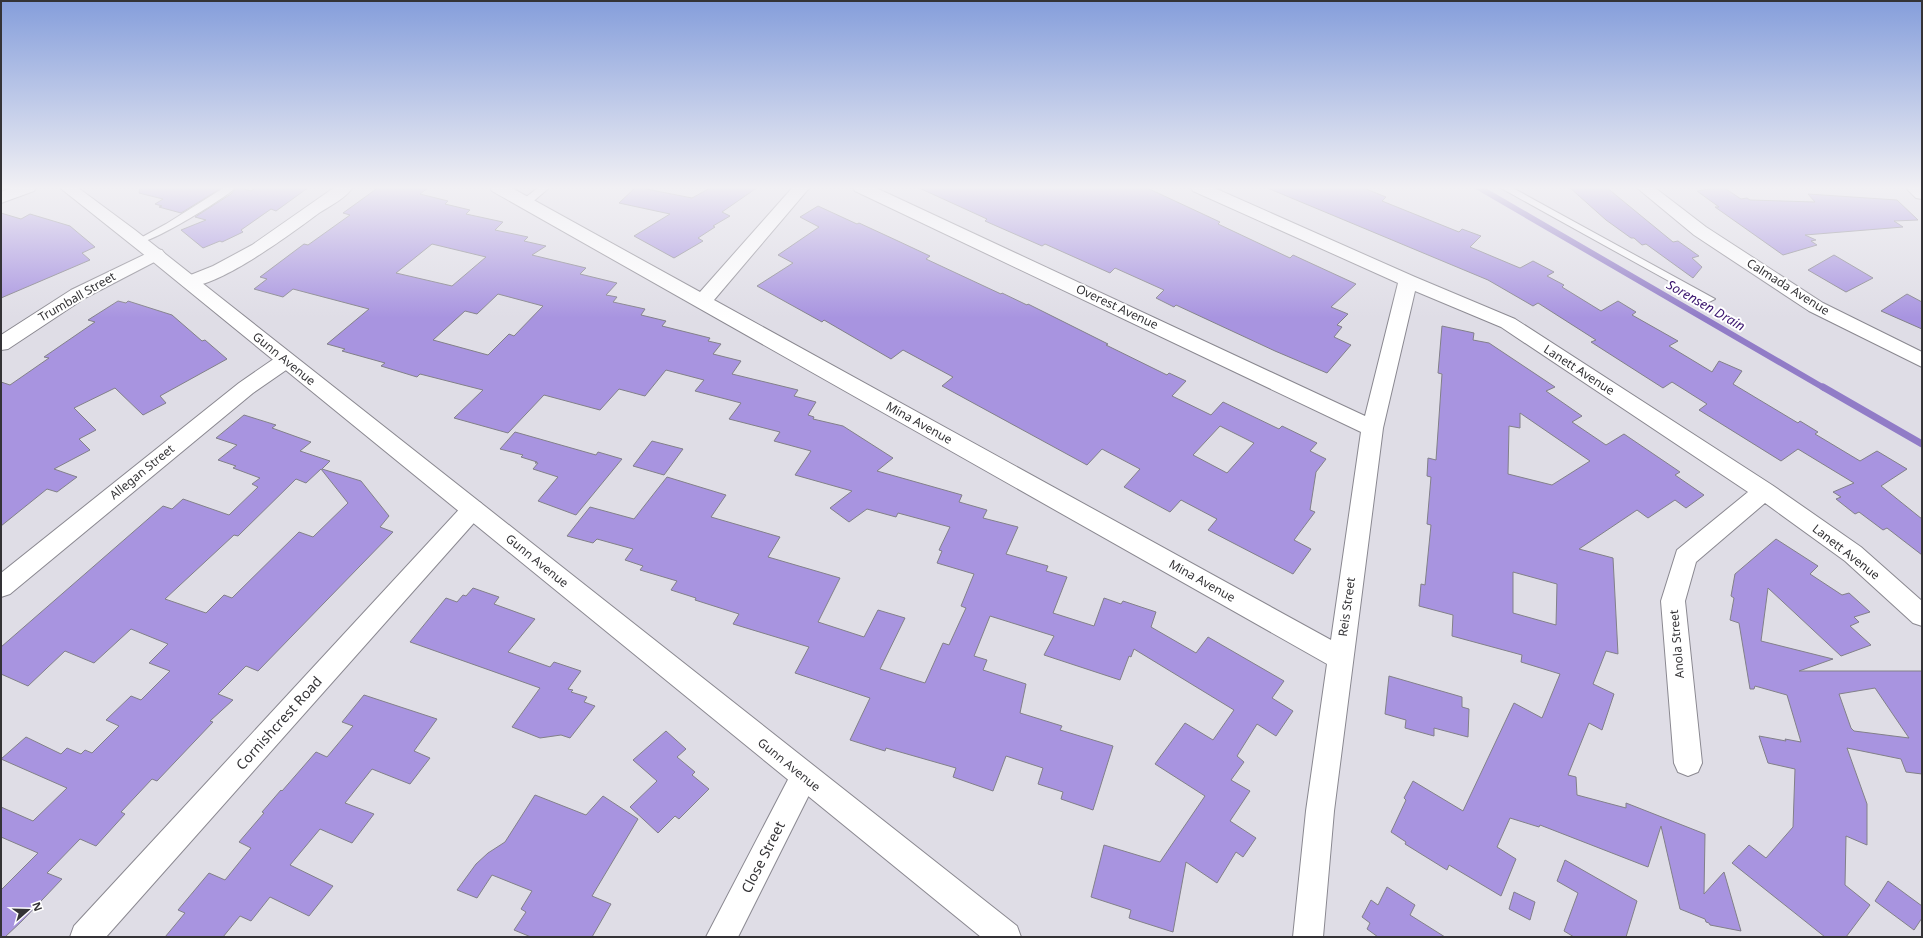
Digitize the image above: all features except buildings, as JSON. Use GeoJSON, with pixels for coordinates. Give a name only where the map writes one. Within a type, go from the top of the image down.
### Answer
{"type":"FeatureCollection","features":[{"type":"Feature","properties":{"kind":"street","name":"Gunn Avenue"},"geometry":{"type":"LineString","coordinates":[[126,231],[148,247],[285,361],[473,508],[804,777],[1006,937]]}},
{"type":"Feature","properties":{"kind":"street"},"geometry":{"type":"LineString","coordinates":[[190,282],[219,270],[258,249],[284,231]]}},
{"type":"Feature","properties":{"kind":"street","name":"Mina Avenue"},"geometry":{"type":"LineString","coordinates":[[575,231],[1340,658]]}},
{"type":"Feature","properties":{"kind":"street"},"geometry":{"type":"LineString","coordinates":[[702,302],[764,231]]}},
{"type":"Feature","properties":{"kind":"street","name":"Overest Avenue"},"geometry":{"type":"LineString","coordinates":[[954,231],[1372,428]]}},
{"type":"Feature","properties":{"kind":"street","name":"Lanett Avenue"},"geometry":{"type":"LineString","coordinates":[[1296,231],[1408,281],[1508,323],[1764,491],[1853,554],[1922,616]]}},
{"type":"Feature","properties":{"kind":"street","name":"Calmada Avenue"},"geometry":{"type":"LineString","coordinates":[[1700,231],[1816,307],[1922,360]]}},
{"type":"Feature","properties":{"kind":"street","name":"Trumball Street"},"geometry":{"type":"LineString","coordinates":[[1,344],[148,247]]}},
{"type":"Feature","properties":{"kind":"street","name":"Reis Street"},"geometry":{"type":"LineString","coordinates":[[1308,937],[1320,811],[1372,428],[1408,281]]}},
{"type":"Feature","properties":{"kind":"street","name":"Allegan Street"},"geometry":{"type":"LineString","coordinates":[[1,587],[246,388],[285,361]]}},
{"type":"Feature","properties":{"kind":"street","name":"Anola Street"},"geometry":{"type":"LineString","coordinates":[[1688,763],[1673,601],[1685,558],[1764,491]]}},
{"type":"Feature","properties":{"kind":"street","name":"Cornishcrest Road"},"geometry":{"type":"LineString","coordinates":[[85,937],[473,508]]}},
{"type":"Feature","properties":{"kind":"street","name":"Close Street"},"geometry":{"type":"LineString","coordinates":[[721,937],[804,777]]}},
{"type":"Feature","properties":{"kind":"lane"},"geometry":{"type":"LineString","coordinates":[[148,247],[165,231]]}},
{"type":"Feature","properties":{"kind":"lane"},"geometry":{"type":"LineString","coordinates":[[1584,231],[1710,300]]}},
{"type":"Feature","properties":{"kind":"waterway","name":"Sorensen Drain"},"geometry":{"type":"LineString","coordinates":[[1553,231],[1824,388]]}},
{"type":"Feature","properties":{"kind":"waterway","name":"Sorensen Drain"},"geometry":{"type":"LineString","coordinates":[[1823,387],[1922,444]]}}]}
